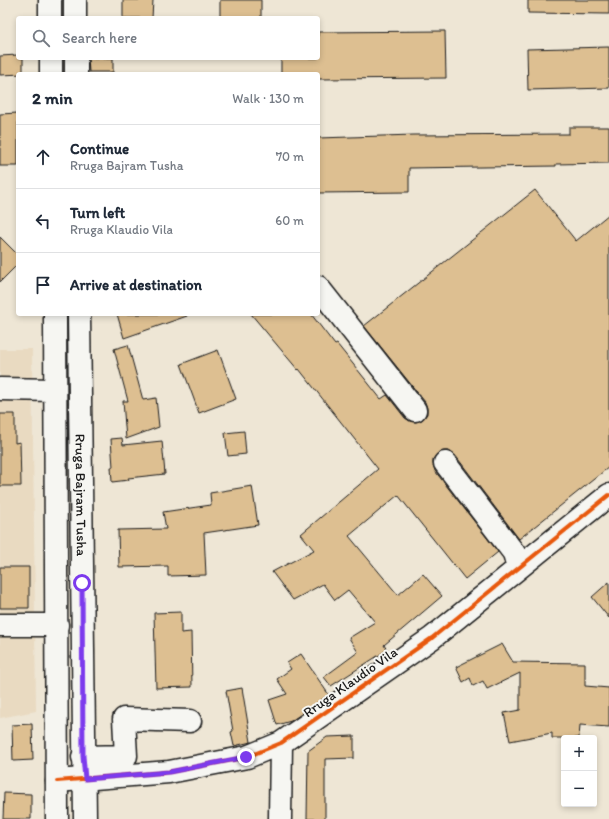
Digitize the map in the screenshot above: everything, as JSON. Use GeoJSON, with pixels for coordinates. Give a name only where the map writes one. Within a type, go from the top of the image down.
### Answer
{"type":"FeatureCollection","features":[{"type":"Feature","properties":{"kind":"main road"},"geometry":{"type":"LineString","coordinates":[[50,0],[50,16]]}},
{"type":"Feature","properties":{"kind":"main road"},"geometry":{"type":"LineString","coordinates":[[75,0],[75,16]]}},
{"type":"Feature","properties":{"kind":"main road"},"geometry":{"type":"LineString","coordinates":[[51,60],[51,72]]}},
{"type":"Feature","properties":{"kind":"main road"},"geometry":{"type":"LineString","coordinates":[[76,60],[76,72]]}},
{"type":"Feature","properties":{"kind":"main road"},"geometry":{"type":"LineString","coordinates":[[320,290],[415,410]]}},
{"type":"Feature","properties":{"kind":"main road","name":"Rruga Bajram Tusha"},"geometry":{"type":"LineString","coordinates":[[55,316],[57,819]]}},
{"type":"Feature","properties":{"kind":"main road","name":"Rruga Bajram Tusha"},"geometry":{"type":"LineString","coordinates":[[78,316],[85,819]]}},
{"type":"Feature","properties":{"kind":"main road"},"geometry":{"type":"LineString","coordinates":[[0,389],[55,390]]}},
{"type":"Feature","properties":{"kind":"main road"},"geometry":{"type":"LineString","coordinates":[[445,463],[514,553],[518,568]]}},
{"type":"Feature","properties":{"kind":"main road","name":"Rruga Klaudio Vila"},"geometry":{"type":"LineString","coordinates":[[57,780],[169,772],[246,757],[281,743],[432,638],[609,495]]}},
{"type":"Feature","properties":{"kind":"main road"},"geometry":{"type":"LineString","coordinates":[[0,625],[57,625]]}},
{"type":"Feature","properties":{"kind":"main road"},"geometry":{"type":"LineString","coordinates":[[83,756],[126,756],[124,719],[190,721]]}},
{"type":"Feature","properties":{"kind":"main road"},"geometry":{"type":"LineString","coordinates":[[280,819],[281,743]]}},
{"type":"Feature","properties":{"kind":"shaded area"},"geometry":{"type":"Polygon","coordinates":[[[0,349],[32,349],[36,711],[0,718],[0,349]]]}},
{"type":"Feature","properties":{"kind":"building"},"geometry":{"type":"Polygon","coordinates":[[[123,0],[153,0],[152,16],[123,16],[123,0]]]}},
{"type":"Feature","properties":{"kind":"building"},"geometry":{"type":"Polygon","coordinates":[[[220,0],[261,0],[261,16],[220,16],[220,0]]]}},
{"type":"Feature","properties":{"kind":"building"},"geometry":{"type":"Polygon","coordinates":[[[528,0],[609,0],[609,14],[528,13],[528,0]]]}},
{"type":"Feature","properties":{"kind":"building"},"geometry":{"type":"Polygon","coordinates":[[[445,31],[446,78],[320,79],[320,72],[281,72],[281,60],[320,60],[320,32],[445,31]]]}},
{"type":"Feature","properties":{"kind":"building"},"geometry":{"type":"Polygon","coordinates":[[[609,47],[609,88],[528,90],[527,49],[609,47]]]}},
{"type":"Feature","properties":{"kind":"building"},"geometry":{"type":"Polygon","coordinates":[[[16,55],[16,60],[23,60],[23,72],[16,72],[16,74],[0,75],[0,56],[16,55]]]}},
{"type":"Feature","properties":{"kind":"building"},"geometry":{"type":"Polygon","coordinates":[[[88,60],[113,60],[113,72],[89,72],[88,60]]]}},
{"type":"Feature","properties":{"kind":"building"},"geometry":{"type":"Polygon","coordinates":[[[16,113],[16,166],[0,166],[0,114],[16,113]]]}},
{"type":"Feature","properties":{"kind":"building"},"geometry":{"type":"Polygon","coordinates":[[[569,127],[609,127],[609,163],[556,164],[556,166],[409,168],[409,192],[320,193],[320,138],[414,135],[569,134],[569,127]]]}},
{"type":"Feature","properties":{"kind":"building"},"geometry":{"type":"Polygon","coordinates":[[[535,190],[576,241],[609,214],[609,467],[519,539],[455,455],[449,451],[438,453],[433,459],[435,471],[498,552],[465,579],[398,495],[349,536],[398,595],[423,574],[442,596],[384,645],[387,650],[331,686],[324,677],[358,652],[349,638],[375,622],[348,590],[335,600],[323,584],[293,600],[272,572],[314,550],[301,534],[378,469],[299,369],[298,370],[253,316],[313,316],[381,399],[387,395],[405,418],[410,421],[416,422],[422,420],[427,414],[425,402],[364,326],[535,190]]]}},
{"type":"Feature","properties":{"kind":"building"},"geometry":{"type":"Polygon","coordinates":[[[0,237],[16,253],[16,266],[0,282],[0,237]]]}},
{"type":"Feature","properties":{"kind":"building"},"geometry":{"type":"Polygon","coordinates":[[[118,316],[187,316],[124,338],[118,316]]]}},
{"type":"Feature","properties":{"kind":"building"},"geometry":{"type":"Polygon","coordinates":[[[128,345],[143,400],[156,398],[159,427],[126,439],[123,401],[128,401],[114,349],[128,345]]]}},
{"type":"Feature","properties":{"kind":"building"},"geometry":{"type":"Polygon","coordinates":[[[218,350],[236,399],[199,413],[181,364],[218,350]]]}},
{"type":"Feature","properties":{"kind":"building"},"geometry":{"type":"Polygon","coordinates":[[[0,414],[15,414],[15,443],[20,442],[21,486],[0,486],[0,414]]]}},
{"type":"Feature","properties":{"kind":"building"},"geometry":{"type":"Polygon","coordinates":[[[244,431],[246,454],[228,456],[225,433],[244,431]]]}},
{"type":"Feature","properties":{"kind":"building"},"geometry":{"type":"Polygon","coordinates":[[[122,438],[123,445],[162,441],[165,474],[128,478],[129,480],[112,482],[111,467],[113,467],[111,439],[122,438]]]}},
{"type":"Feature","properties":{"kind":"building"},"geometry":{"type":"Polygon","coordinates":[[[252,486],[258,525],[204,533],[206,575],[168,576],[168,566],[119,567],[118,530],[166,529],[163,512],[211,505],[210,493],[252,486]]]}},
{"type":"Feature","properties":{"kind":"building"},"geometry":{"type":"Polygon","coordinates":[[[0,567],[29,567],[29,608],[0,608],[0,567]]]}},
{"type":"Feature","properties":{"kind":"building"},"geometry":{"type":"Polygon","coordinates":[[[609,582],[609,618],[592,597],[609,582]]]}},
{"type":"Feature","properties":{"kind":"building"},"geometry":{"type":"Polygon","coordinates":[[[181,612],[181,633],[191,632],[192,687],[156,688],[154,613],[181,612]]]}},
{"type":"Feature","properties":{"kind":"building"},"geometry":{"type":"Polygon","coordinates":[[[502,644],[513,662],[585,663],[585,686],[609,688],[609,727],[580,725],[579,735],[561,735],[561,738],[552,738],[552,733],[510,741],[504,713],[520,710],[520,673],[487,689],[483,681],[473,686],[470,678],[463,682],[456,667],[502,644]]]}},
{"type":"Feature","properties":{"kind":"building"},"geometry":{"type":"Polygon","coordinates":[[[301,654],[329,695],[291,721],[277,725],[269,700],[287,694],[277,679],[291,669],[287,663],[301,654]]]}},
{"type":"Feature","properties":{"kind":"building"},"geometry":{"type":"Polygon","coordinates":[[[242,688],[251,742],[234,746],[226,691],[242,688]]]}},
{"type":"Feature","properties":{"kind":"building"},"geometry":{"type":"Polygon","coordinates":[[[32,724],[33,760],[13,761],[12,725],[32,724]]]}},
{"type":"Feature","properties":{"kind":"building"},"geometry":{"type":"Polygon","coordinates":[[[354,736],[354,758],[325,759],[325,819],[307,819],[308,751],[327,737],[354,736]]]}},
{"type":"Feature","properties":{"kind":"building"},"geometry":{"type":"Polygon","coordinates":[[[4,793],[31,794],[31,819],[3,819],[4,793]]]}},
{"type":"Feature","properties":{"kind":"cycle path"},"geometry":{"type":"LineString","coordinates":[[57,781],[169,772],[247,757],[281,743],[432,638],[609,495]]}},
{"type":"Feature","properties":{"kind":"route"},"geometry":{"type":"LineString","coordinates":[[82,583],[83,756],[85,779],[169,772],[246,757]]}}]}
